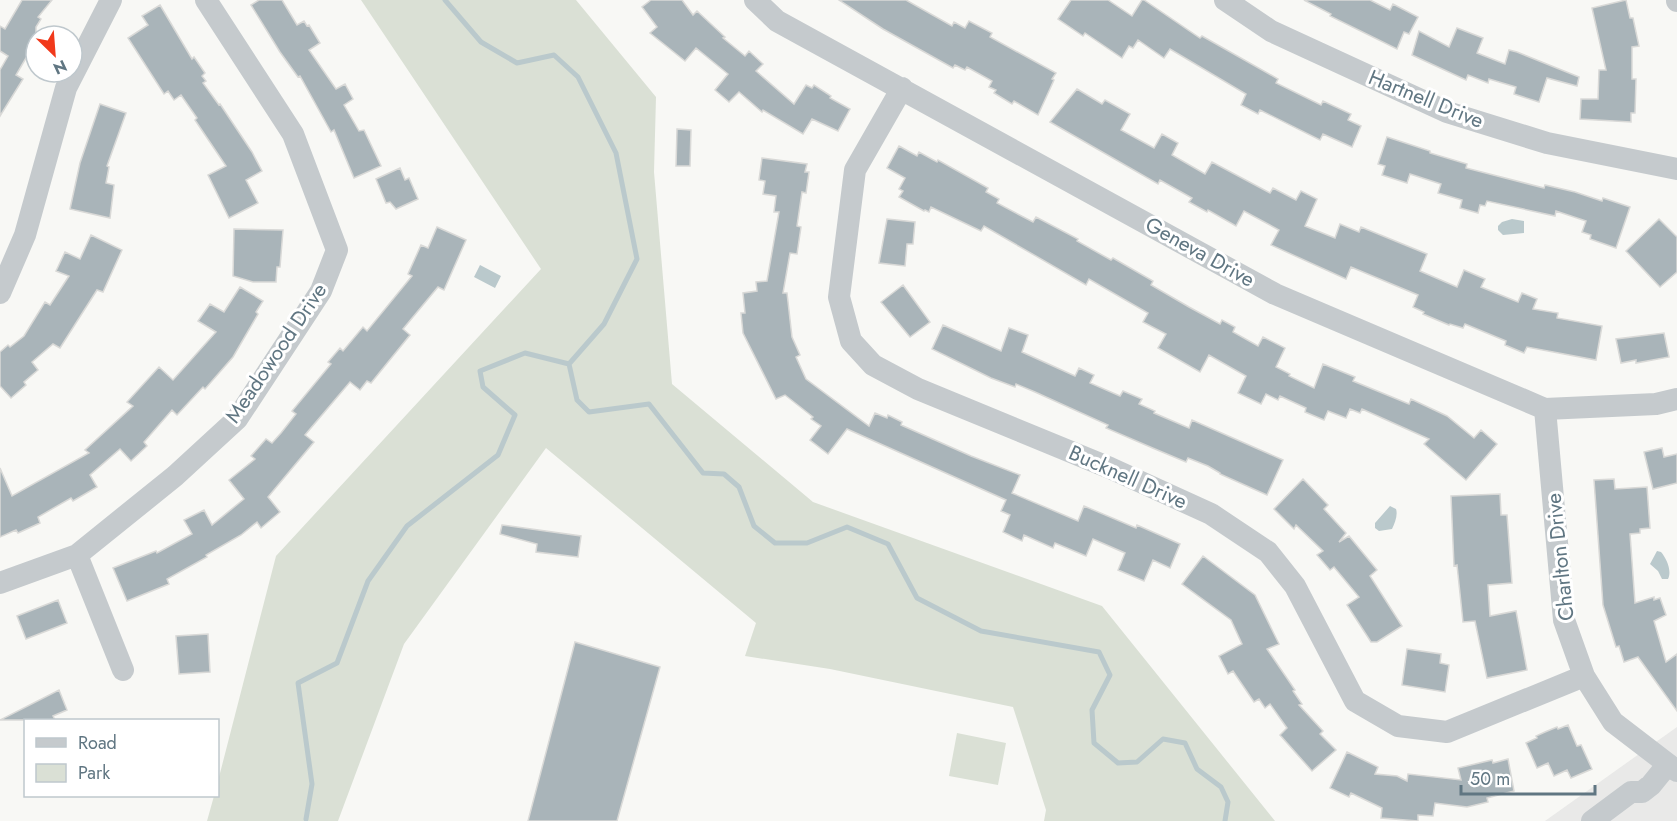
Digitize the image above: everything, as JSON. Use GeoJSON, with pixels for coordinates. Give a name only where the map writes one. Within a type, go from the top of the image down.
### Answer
{"type":"FeatureCollection","features":[{"type":"Feature","properties":{"kind":"street"},"geometry":{"type":"LineString","coordinates":[[0,293],[25,235],[66,88],[111,0]]}},
{"type":"Feature","properties":{"kind":"street","name":"Meadowood Drive"},"geometry":{"type":"LineString","coordinates":[[0,583],[77,555],[175,476],[237,419],[321,291],[337,250],[293,134],[206,0]]}},
{"type":"Feature","properties":{"kind":"street","name":"Geneva Drive"},"geometry":{"type":"LineString","coordinates":[[755,0],[777,21],[1275,294],[1545,409],[1656,404],[1677,399]]}},
{"type":"Feature","properties":{"kind":"street","name":"Hartnell Drive"},"geometry":{"type":"LineString","coordinates":[[1225,0],[1271,31],[1447,112],[1547,143],[1677,169]]}},
{"type":"Feature","properties":{"kind":"street","name":"Bucknell Drive"},"geometry":{"type":"LineString","coordinates":[[902,88],[855,170],[839,297],[851,341],[873,365],[918,389],[1110,468],[1211,514],[1268,552],[1295,586],[1355,701],[1398,726],[1447,732],[1584,676]]}},
{"type":"Feature","properties":{"kind":"street","name":"Charlton Drive"},"geometry":{"type":"LineString","coordinates":[[1545,409],[1564,620],[1584,676],[1613,722],[1672,767]]}},
{"type":"Feature","properties":{"kind":"street"},"geometry":{"type":"LineString","coordinates":[[77,555],[123,670]]}},
{"type":"Feature","properties":{"kind":"street"},"geometry":{"type":"LineString","coordinates":[[1592,821],[1631,792],[1642,792],[1672,767]]}},
{"type":"Feature","properties":{"kind":"shaded area"},"geometry":{"type":"Polygon","coordinates":[[[1512,219],[1524,221],[1524,233],[1503,235],[1498,230],[1502,222],[1512,219]]]}},
{"type":"Feature","properties":{"kind":"shaded area"},"geometry":{"type":"Polygon","coordinates":[[[480,265],[501,276],[495,288],[474,277],[480,265]]]}},
{"type":"Feature","properties":{"kind":"shaded area"},"geometry":{"type":"Polygon","coordinates":[[[1390,506],[1397,511],[1393,527],[1379,531],[1375,528],[1375,523],[1390,506]]]}},
{"type":"Feature","properties":{"kind":"shaded area"},"geometry":{"type":"Polygon","coordinates":[[[1657,551],[1661,552],[1667,562],[1668,579],[1662,579],[1658,571],[1650,564],[1657,551]]]}},
{"type":"Feature","properties":{"kind":"shaded area"},"geometry":{"type":"Polygon","coordinates":[[[1677,727],[1677,821],[1545,821],[1677,727]]]}},
{"type":"Feature","properties":{"kind":"green space"},"geometry":{"type":"Polygon","coordinates":[[[361,0],[576,0],[656,97],[654,172],[672,384],[813,502],[1102,606],[1275,821],[1044,821],[1046,810],[1013,707],[830,669],[745,656],[756,623],[546,448],[404,644],[338,821],[207,821],[214,797],[219,797],[219,777],[276,556],[541,269],[361,0]]]}},
{"type":"Feature","properties":{"kind":"green space"},"geometry":{"type":"Polygon","coordinates":[[[957,733],[1006,743],[998,785],[949,776],[957,733]]]}},
{"type":"Feature","properties":{"kind":"building"},"geometry":{"type":"Polygon","coordinates":[[[22,0],[52,0],[38,17],[41,19],[38,24],[24,24],[24,61],[16,75],[23,79],[0,116],[0,70],[8,56],[0,51],[0,26],[5,29],[22,0]]]}},
{"type":"Feature","properties":{"kind":"building"},"geometry":{"type":"Polygon","coordinates":[[[259,0],[282,0],[297,25],[304,21],[307,26],[309,25],[320,43],[309,50],[336,89],[345,84],[353,99],[344,105],[359,131],[364,130],[381,166],[354,178],[334,130],[331,132],[300,76],[298,77],[280,52],[251,5],[259,0]]]}},
{"type":"Feature","properties":{"kind":"building"},"geometry":{"type":"Polygon","coordinates":[[[651,0],[682,0],[693,15],[697,11],[725,37],[723,38],[745,56],[749,51],[763,64],[756,71],[794,104],[806,85],[812,88],[814,85],[831,96],[830,98],[850,109],[838,131],[812,119],[803,134],[763,110],[762,112],[739,92],[729,102],[715,90],[728,74],[696,48],[685,61],[650,33],[657,27],[642,7],[651,0]]]}},
{"type":"Feature","properties":{"kind":"building"},"geometry":{"type":"Polygon","coordinates":[[[839,0],[906,0],[952,26],[954,22],[965,28],[969,21],[992,33],[990,37],[1056,73],[1038,115],[994,93],[996,90],[989,87],[992,81],[967,67],[965,70],[955,65],[953,68],[883,29],[839,0]]]}},
{"type":"Feature","properties":{"kind":"building"},"geometry":{"type":"Polygon","coordinates":[[[1071,0],[1108,0],[1132,16],[1144,0],[1200,38],[1202,36],[1278,79],[1276,83],[1321,105],[1323,101],[1351,114],[1348,120],[1361,126],[1352,147],[1323,134],[1320,140],[1260,110],[1258,114],[1241,105],[1246,94],[1170,49],[1164,58],[1138,40],[1133,48],[1129,46],[1122,58],[1085,33],[1083,36],[1058,19],[1071,0]]]}},
{"type":"Feature","properties":{"kind":"building"},"geometry":{"type":"Polygon","coordinates":[[[1304,0],[1370,0],[1390,10],[1393,4],[1418,17],[1409,34],[1404,32],[1397,49],[1330,16],[1331,14],[1304,0]]]}},
{"type":"Feature","properties":{"kind":"building"},"geometry":{"type":"Polygon","coordinates":[[[1626,0],[1630,18],[1633,18],[1639,46],[1632,47],[1632,79],[1636,79],[1635,113],[1631,113],[1631,122],[1580,119],[1581,99],[1598,99],[1599,70],[1606,70],[1592,8],[1626,0]]]}},
{"type":"Feature","properties":{"kind":"building"},"geometry":{"type":"Polygon","coordinates":[[[160,5],[192,59],[194,57],[205,73],[202,76],[206,81],[203,83],[220,104],[262,171],[246,180],[258,203],[229,218],[208,175],[226,166],[181,95],[174,100],[168,91],[164,94],[128,38],[148,25],[142,16],[160,5]]]}},
{"type":"Feature","properties":{"kind":"building"},"geometry":{"type":"Polygon","coordinates":[[[1457,28],[1483,38],[1477,53],[1505,64],[1509,50],[1517,52],[1579,77],[1577,86],[1547,78],[1539,102],[1514,94],[1516,87],[1489,79],[1488,83],[1468,75],[1466,80],[1412,55],[1419,31],[1449,47],[1457,28]]]}},
{"type":"Feature","properties":{"kind":"building"},"geometry":{"type":"Polygon","coordinates":[[[1077,89],[1102,104],[1105,100],[1130,114],[1121,130],[1154,148],[1162,134],[1178,143],[1172,155],[1205,174],[1212,162],[1270,193],[1273,188],[1296,200],[1301,191],[1317,199],[1305,226],[1335,238],[1340,224],[1359,232],[1361,227],[1427,254],[1420,271],[1457,287],[1464,270],[1485,279],[1481,287],[1518,302],[1522,293],[1537,299],[1533,309],[1558,313],[1557,318],[1602,326],[1596,360],[1527,347],[1524,353],[1505,345],[1506,341],[1465,324],[1463,328],[1449,325],[1413,307],[1418,295],[1351,267],[1346,279],[1271,245],[1279,230],[1244,211],[1236,226],[1208,210],[1207,212],[1189,202],[1192,198],[1160,180],[1158,184],[1050,122],[1077,89]]]}},
{"type":"Feature","properties":{"kind":"building"},"geometry":{"type":"Polygon","coordinates":[[[100,104],[126,113],[107,166],[109,167],[106,183],[114,185],[110,218],[70,209],[80,163],[100,104]]]}},
{"type":"Feature","properties":{"kind":"building"},"geometry":{"type":"Polygon","coordinates":[[[677,129],[691,130],[690,166],[676,166],[677,129]]]}},
{"type":"Feature","properties":{"kind":"building"},"geometry":{"type":"Polygon","coordinates":[[[1387,137],[1467,164],[1466,168],[1544,188],[1545,185],[1575,192],[1602,201],[1603,198],[1630,207],[1616,248],[1590,239],[1591,235],[1582,232],[1586,221],[1556,211],[1555,216],[1487,201],[1485,206],[1480,205],[1478,213],[1460,208],[1462,200],[1438,193],[1441,184],[1410,174],[1407,183],[1382,175],[1385,166],[1378,164],[1387,137]]]}},
{"type":"Feature","properties":{"kind":"building"},"geometry":{"type":"Polygon","coordinates":[[[899,146],[917,156],[919,152],[937,162],[938,160],[988,188],[986,192],[999,199],[997,203],[1033,222],[1036,217],[1078,239],[1077,241],[1111,260],[1113,258],[1153,281],[1151,285],[1189,307],[1220,324],[1222,320],[1235,327],[1233,332],[1258,346],[1263,337],[1285,348],[1276,367],[1290,374],[1289,376],[1314,388],[1323,364],[1355,377],[1353,381],[1409,404],[1411,399],[1447,416],[1474,438],[1481,430],[1497,444],[1466,480],[1424,444],[1429,439],[1362,409],[1360,413],[1350,409],[1346,418],[1328,411],[1324,420],[1305,412],[1306,408],[1280,396],[1278,400],[1266,394],[1261,404],[1238,393],[1246,376],[1209,355],[1200,372],[1158,348],[1166,334],[1143,322],[1148,313],[1089,279],[1086,285],[984,226],[981,231],[931,207],[929,212],[924,211],[899,197],[903,191],[899,189],[905,178],[887,168],[899,146]]]}},
{"type":"Feature","properties":{"kind":"building"},"geometry":{"type":"Polygon","coordinates":[[[762,158],[807,164],[805,172],[809,172],[806,193],[802,192],[797,226],[801,227],[797,254],[790,253],[783,293],[787,293],[792,337],[800,355],[796,357],[806,379],[869,426],[875,413],[887,418],[888,415],[902,422],[901,425],[1020,475],[1012,493],[1078,521],[1084,506],[1136,528],[1137,525],[1180,544],[1170,568],[1153,560],[1144,581],[1118,570],[1125,553],[1093,539],[1086,556],[1055,543],[1053,548],[1024,535],[1022,541],[1003,532],[1010,515],[1001,511],[1006,500],[847,429],[828,454],[810,440],[821,426],[785,395],[776,399],[743,333],[741,313],[745,313],[743,293],[757,291],[756,282],[767,281],[779,212],[774,212],[776,196],[763,194],[765,181],[759,180],[762,158]]]}},
{"type":"Feature","properties":{"kind":"building"},"geometry":{"type":"Polygon","coordinates":[[[400,168],[405,180],[409,178],[418,199],[396,209],[390,202],[386,203],[376,179],[400,168]]]}},
{"type":"Feature","properties":{"kind":"building"},"geometry":{"type":"Polygon","coordinates":[[[887,219],[915,222],[913,244],[907,244],[905,266],[879,263],[887,219]]]}},
{"type":"Feature","properties":{"kind":"building"},"geometry":{"type":"Polygon","coordinates":[[[1659,219],[1677,237],[1677,272],[1660,287],[1626,251],[1659,219]]]}},
{"type":"Feature","properties":{"kind":"building"},"geometry":{"type":"Polygon","coordinates":[[[437,227],[466,240],[444,290],[438,287],[403,329],[410,335],[371,383],[367,381],[360,390],[350,382],[305,435],[314,442],[268,497],[280,512],[261,528],[257,522],[241,535],[206,555],[207,557],[167,579],[169,584],[127,601],[113,568],[156,551],[157,553],[192,534],[184,520],[204,510],[212,525],[244,499],[229,480],[255,459],[251,456],[266,439],[272,443],[281,433],[296,414],[292,411],[331,364],[328,362],[340,348],[343,351],[363,327],[367,331],[412,276],[408,274],[421,245],[428,248],[437,227]]]}},
{"type":"Feature","properties":{"kind":"building"},"geometry":{"type":"Polygon","coordinates":[[[234,229],[283,230],[280,267],[277,267],[276,282],[253,282],[233,276],[234,229]]]}},
{"type":"Feature","properties":{"kind":"building"},"geometry":{"type":"Polygon","coordinates":[[[91,235],[122,250],[103,292],[97,290],[60,348],[53,344],[32,362],[38,370],[11,398],[0,386],[0,352],[24,336],[45,302],[50,305],[69,276],[56,271],[65,252],[80,259],[91,235]]]}},
{"type":"Feature","properties":{"kind":"building"},"geometry":{"type":"Polygon","coordinates":[[[903,285],[930,322],[910,337],[881,302],[903,285]]]}},
{"type":"Feature","properties":{"kind":"building"},"geometry":{"type":"Polygon","coordinates":[[[240,287],[263,301],[233,357],[205,389],[203,387],[177,415],[172,410],[144,442],[147,446],[131,461],[120,449],[90,475],[97,487],[73,501],[71,498],[38,517],[40,523],[18,533],[16,530],[0,537],[0,468],[12,496],[89,453],[85,450],[133,406],[127,402],[159,367],[173,380],[216,332],[198,321],[210,304],[224,312],[240,287]]]}},
{"type":"Feature","properties":{"kind":"building"},"geometry":{"type":"Polygon","coordinates":[[[943,325],[1001,351],[1009,328],[1028,335],[1022,352],[1075,376],[1079,368],[1094,375],[1090,383],[1120,396],[1123,391],[1142,399],[1139,404],[1155,411],[1154,413],[1189,428],[1192,420],[1283,460],[1267,495],[1220,474],[1208,466],[1188,458],[1186,462],[1106,428],[1108,425],[1035,392],[1016,384],[1015,387],[991,378],[932,349],[943,325]]]}},
{"type":"Feature","properties":{"kind":"building"},"geometry":{"type":"Polygon","coordinates":[[[1664,333],[1669,357],[1636,363],[1636,360],[1621,363],[1616,339],[1664,333]]]}},
{"type":"Feature","properties":{"kind":"building"},"geometry":{"type":"Polygon","coordinates":[[[1662,448],[1664,457],[1677,454],[1677,483],[1653,489],[1644,452],[1662,448]]]}},
{"type":"Feature","properties":{"kind":"building"},"geometry":{"type":"Polygon","coordinates":[[[1303,479],[1328,505],[1324,509],[1346,533],[1339,542],[1349,536],[1377,570],[1370,576],[1402,626],[1377,642],[1371,642],[1347,605],[1359,597],[1334,567],[1330,570],[1317,555],[1323,551],[1296,525],[1294,529],[1274,509],[1303,479]]]}},
{"type":"Feature","properties":{"kind":"building"},"geometry":{"type":"Polygon","coordinates":[[[1614,479],[1615,489],[1647,487],[1650,528],[1640,529],[1640,533],[1630,534],[1635,603],[1654,597],[1654,600],[1660,598],[1666,615],[1654,621],[1666,662],[1677,654],[1677,711],[1638,657],[1624,662],[1619,646],[1616,647],[1603,605],[1594,480],[1614,479]]]}},
{"type":"Feature","properties":{"kind":"building"},"geometry":{"type":"Polygon","coordinates":[[[1500,494],[1501,515],[1507,515],[1512,583],[1488,585],[1490,616],[1516,611],[1527,670],[1487,678],[1475,621],[1463,622],[1457,565],[1454,566],[1451,496],[1500,494]]]}},
{"type":"Feature","properties":{"kind":"building"},"geometry":{"type":"Polygon","coordinates":[[[502,525],[581,536],[578,557],[536,552],[537,544],[500,534],[502,525]]]}},
{"type":"Feature","properties":{"kind":"building"},"geometry":{"type":"Polygon","coordinates":[[[1203,556],[1255,595],[1279,644],[1267,649],[1295,690],[1293,691],[1302,704],[1299,705],[1323,731],[1320,734],[1336,750],[1312,771],[1280,735],[1287,728],[1270,704],[1265,708],[1259,699],[1254,702],[1233,671],[1228,674],[1219,656],[1242,644],[1231,620],[1182,584],[1203,556]]]}},
{"type":"Feature","properties":{"kind":"building"},"geometry":{"type":"Polygon","coordinates":[[[58,600],[67,623],[26,639],[17,616],[58,600]]]}},
{"type":"Feature","properties":{"kind":"building"},"geometry":{"type":"Polygon","coordinates":[[[208,634],[210,672],[179,674],[176,636],[208,634]]]}},
{"type":"Feature","properties":{"kind":"building"},"geometry":{"type":"Polygon","coordinates":[[[575,642],[660,667],[617,821],[528,821],[575,642]]]}},
{"type":"Feature","properties":{"kind":"building"},"geometry":{"type":"Polygon","coordinates":[[[1407,649],[1441,654],[1440,663],[1449,665],[1445,692],[1402,685],[1407,649]]]}},
{"type":"Feature","properties":{"kind":"building"},"geometry":{"type":"Polygon","coordinates":[[[59,690],[67,710],[53,716],[54,719],[0,720],[59,690]]]}},
{"type":"Feature","properties":{"kind":"building"},"geometry":{"type":"Polygon","coordinates":[[[1568,725],[1577,746],[1581,745],[1592,769],[1571,778],[1567,770],[1554,776],[1548,763],[1537,768],[1526,743],[1545,732],[1568,725]]]}},
{"type":"Feature","properties":{"kind":"building"},"geometry":{"type":"Polygon","coordinates":[[[1347,752],[1378,767],[1375,774],[1397,776],[1407,781],[1408,774],[1461,780],[1458,768],[1492,760],[1493,763],[1508,759],[1514,791],[1487,798],[1488,802],[1467,807],[1435,803],[1433,816],[1418,815],[1418,821],[1381,818],[1382,808],[1351,793],[1349,797],[1330,788],[1347,752]]]}},
{"type":"Feature","properties":{"kind":"waterway"},"geometry":{"type":"LineString","coordinates":[[306,819],[312,784],[298,683],[337,663],[368,581],[407,526],[498,455],[515,415],[483,387],[480,371],[525,353],[569,364],[604,324],[637,259],[616,153],[578,77],[554,55],[517,63],[481,42],[445,0]]}},
{"type":"Feature","properties":{"kind":"waterway"},"geometry":{"type":"LineString","coordinates":[[569,364],[577,400],[589,412],[649,404],[703,473],[724,474],[739,487],[754,526],[775,543],[807,543],[847,527],[888,544],[917,598],[981,631],[1099,652],[1110,675],[1092,710],[1094,743],[1118,763],[1137,762],[1163,739],[1185,743],[1197,769],[1221,787],[1228,802],[1225,821]]}}]}
